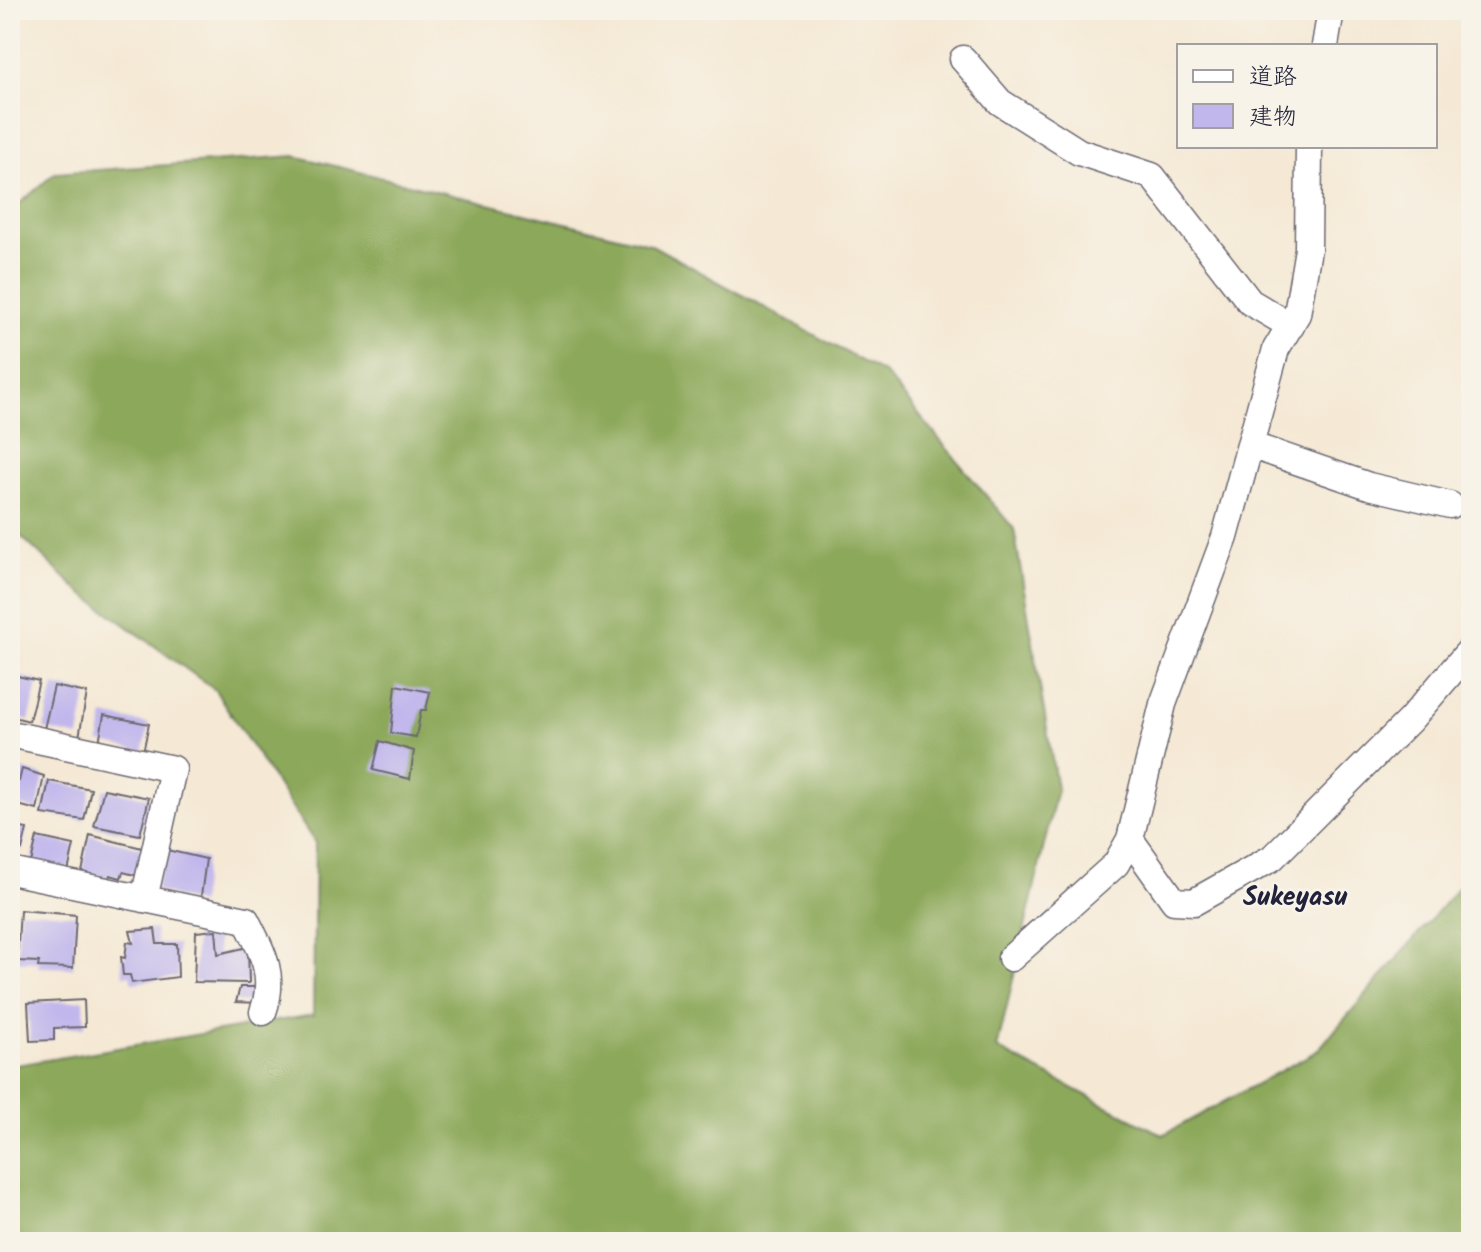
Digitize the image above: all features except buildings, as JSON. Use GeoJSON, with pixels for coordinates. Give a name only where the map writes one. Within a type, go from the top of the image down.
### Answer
{"type":"FeatureCollection","features":[{"type":"Feature","properties":{"kind":"street"},"geometry":{"type":"LineString","coordinates":[[1325,44],[1331,10]]}},
{"type":"Feature","properties":{"kind":"street"},"geometry":{"type":"LineString","coordinates":[[963,59],[1000,102],[1079,152],[1152,176],[1250,302],[1291,326]]}},
{"type":"Feature","properties":{"kind":"street"},"geometry":{"type":"LineString","coordinates":[[1011,958],[1116,864],[1130,839],[1163,704],[1225,537],[1276,349],[1297,314],[1308,249],[1309,148]]}},
{"type":"Feature","properties":{"kind":"street"},"geometry":{"type":"LineString","coordinates":[[1250,445],[1369,486],[1450,505]]}},
{"type":"Feature","properties":{"kind":"street"},"geometry":{"type":"LineString","coordinates":[[1130,839],[1174,901],[1194,902],[1272,858],[1410,720],[1471,649]]}},
{"type":"Feature","properties":{"kind":"street"},"geometry":{"type":"LineString","coordinates":[[10,734],[173,769],[144,899]]}},
{"type":"Feature","properties":{"kind":"street"},"geometry":{"type":"LineString","coordinates":[[10,871],[246,920],[267,962],[270,990],[263,1012]]}},
{"type":"Feature","properties":{"kind":"green space"},"geometry":{"type":"Polygon","coordinates":[[[295,156],[650,244],[885,374],[1014,529],[1057,789],[997,1049],[1163,1135],[1317,1051],[1471,873],[1471,1242],[10,1242],[10,1066],[313,1015],[315,843],[215,690],[79,591],[10,526],[10,212],[55,173],[295,156]]]}},
{"type":"Feature","properties":{"kind":"district","name":"Sukeyasu"},"geometry":{"type":"Point","coordinates":[1295,896]}}]}
